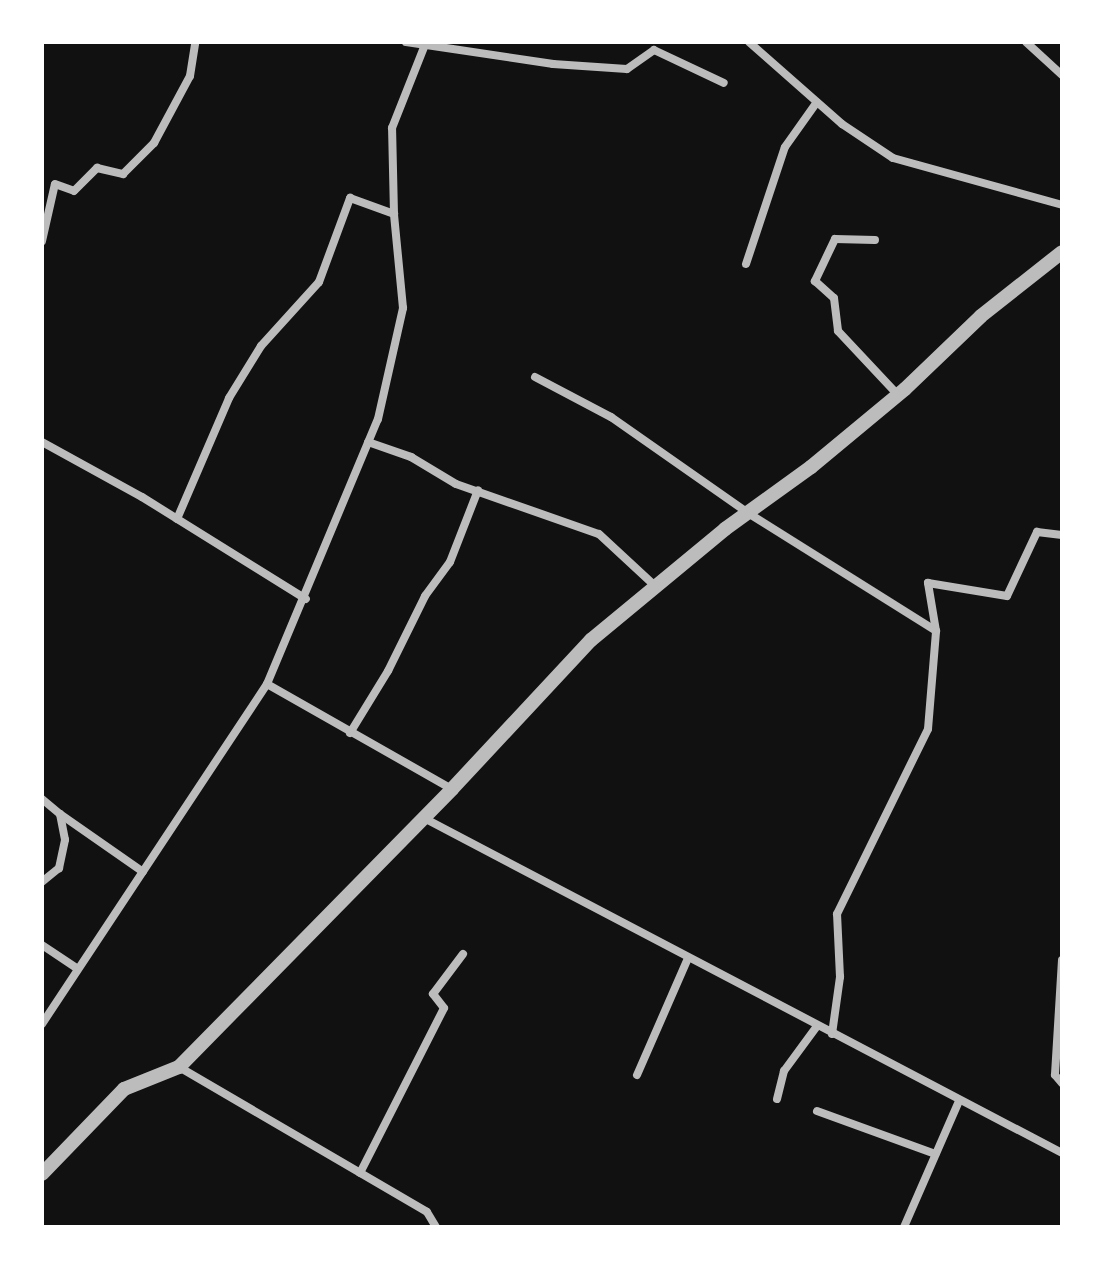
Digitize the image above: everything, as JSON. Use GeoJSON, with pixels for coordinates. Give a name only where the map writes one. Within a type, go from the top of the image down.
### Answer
{"type":"FeatureCollection","features":[{"type":"Feature","properties":{"kind":"street"},"geometry":{"type":"LineString","coordinates":[[42,241],[55,184],[74,191],[97,168],[123,174],[154,143],[190,76],[193,42]]}},
{"type":"Feature","properties":{"kind":"street"},"geometry":{"type":"LineString","coordinates":[[406,42],[553,64],[627,69],[654,50],[724,83]]}},
{"type":"Feature","properties":{"kind":"street"},"geometry":{"type":"LineString","coordinates":[[749,42],[817,102],[893,158],[1062,205]]}},
{"type":"Feature","properties":{"kind":"street"},"geometry":{"type":"LineString","coordinates":[[1026,42],[1062,75]]}},
{"type":"Feature","properties":{"kind":"street"},"geometry":{"type":"LineString","coordinates":[[42,1024],[267,684],[306,599],[339,506],[378,419],[403,308],[394,214],[392,128],[427,44]]}},
{"type":"Feature","properties":{"kind":"street"},"geometry":{"type":"LineString","coordinates":[[746,264],[785,147],[817,102]]}},
{"type":"Feature","properties":{"kind":"street"},"geometry":{"type":"LineString","coordinates":[[177,519],[229,398],[261,346],[319,282],[350,198],[394,214]]}},
{"type":"Feature","properties":{"kind":"street"},"geometry":{"type":"LineString","coordinates":[[875,240],[835,239],[815,281],[834,298],[838,331],[898,395]]}},
{"type":"Feature","properties":{"kind":"street"},"geometry":{"type":"LineString","coordinates":[[42,1174],[124,1089],[179,1067],[452,789],[591,640],[654,585],[811,467],[898,395],[981,316],[1062,252]]}},
{"type":"Feature","properties":{"kind":"street"},"geometry":{"type":"LineString","coordinates":[[535,377],[611,417],[748,513],[936,631]]}},
{"type":"Feature","properties":{"kind":"street"},"geometry":{"type":"LineString","coordinates":[[42,442],[177,519],[306,599]]}},
{"type":"Feature","properties":{"kind":"street"},"geometry":{"type":"LineString","coordinates":[[368,442],[411,457],[456,484],[599,534],[654,585]]}},
{"type":"Feature","properties":{"kind":"street"},"geometry":{"type":"LineString","coordinates":[[350,733],[388,671],[425,596],[450,562],[478,490]]}},
{"type":"Feature","properties":{"kind":"street"},"geometry":{"type":"LineString","coordinates":[[832,1034],[840,977],[837,914],[928,729],[936,631],[928,583],[1007,596],[1037,532],[1062,535]]}},
{"type":"Feature","properties":{"kind":"street"},"geometry":{"type":"LineString","coordinates":[[267,684],[452,789]]}},
{"type":"Feature","properties":{"kind":"street"},"geometry":{"type":"LineString","coordinates":[[42,799],[143,872]]}},
{"type":"Feature","properties":{"kind":"street"},"geometry":{"type":"LineString","coordinates":[[42,882],[59,868],[65,840],[60,814]]}},
{"type":"Feature","properties":{"kind":"street"},"geometry":{"type":"LineString","coordinates":[[422,817],[1062,1153]]}},
{"type":"Feature","properties":{"kind":"street"},"geometry":{"type":"LineString","coordinates":[[42,945],[78,969]]}},
{"type":"Feature","properties":{"kind":"street"},"geometry":{"type":"LineString","coordinates":[[360,1173],[444,1008],[433,994],[463,954]]}},
{"type":"Feature","properties":{"kind":"street"},"geometry":{"type":"LineString","coordinates":[[637,1075],[688,958]]}},
{"type":"Feature","properties":{"kind":"street"},"geometry":{"type":"LineString","coordinates":[[1062,960],[1055,1075],[1062,1083]]}},
{"type":"Feature","properties":{"kind":"street"},"geometry":{"type":"LineString","coordinates":[[777,1099],[784,1071],[817,1026]]}},
{"type":"Feature","properties":{"kind":"street"},"geometry":{"type":"LineString","coordinates":[[179,1067],[427,1212],[436,1227]]}},
{"type":"Feature","properties":{"kind":"street"},"geometry":{"type":"LineString","coordinates":[[904,1227],[959,1101]]}},
{"type":"Feature","properties":{"kind":"street"},"geometry":{"type":"LineString","coordinates":[[817,1111],[935,1154]]}}]}
